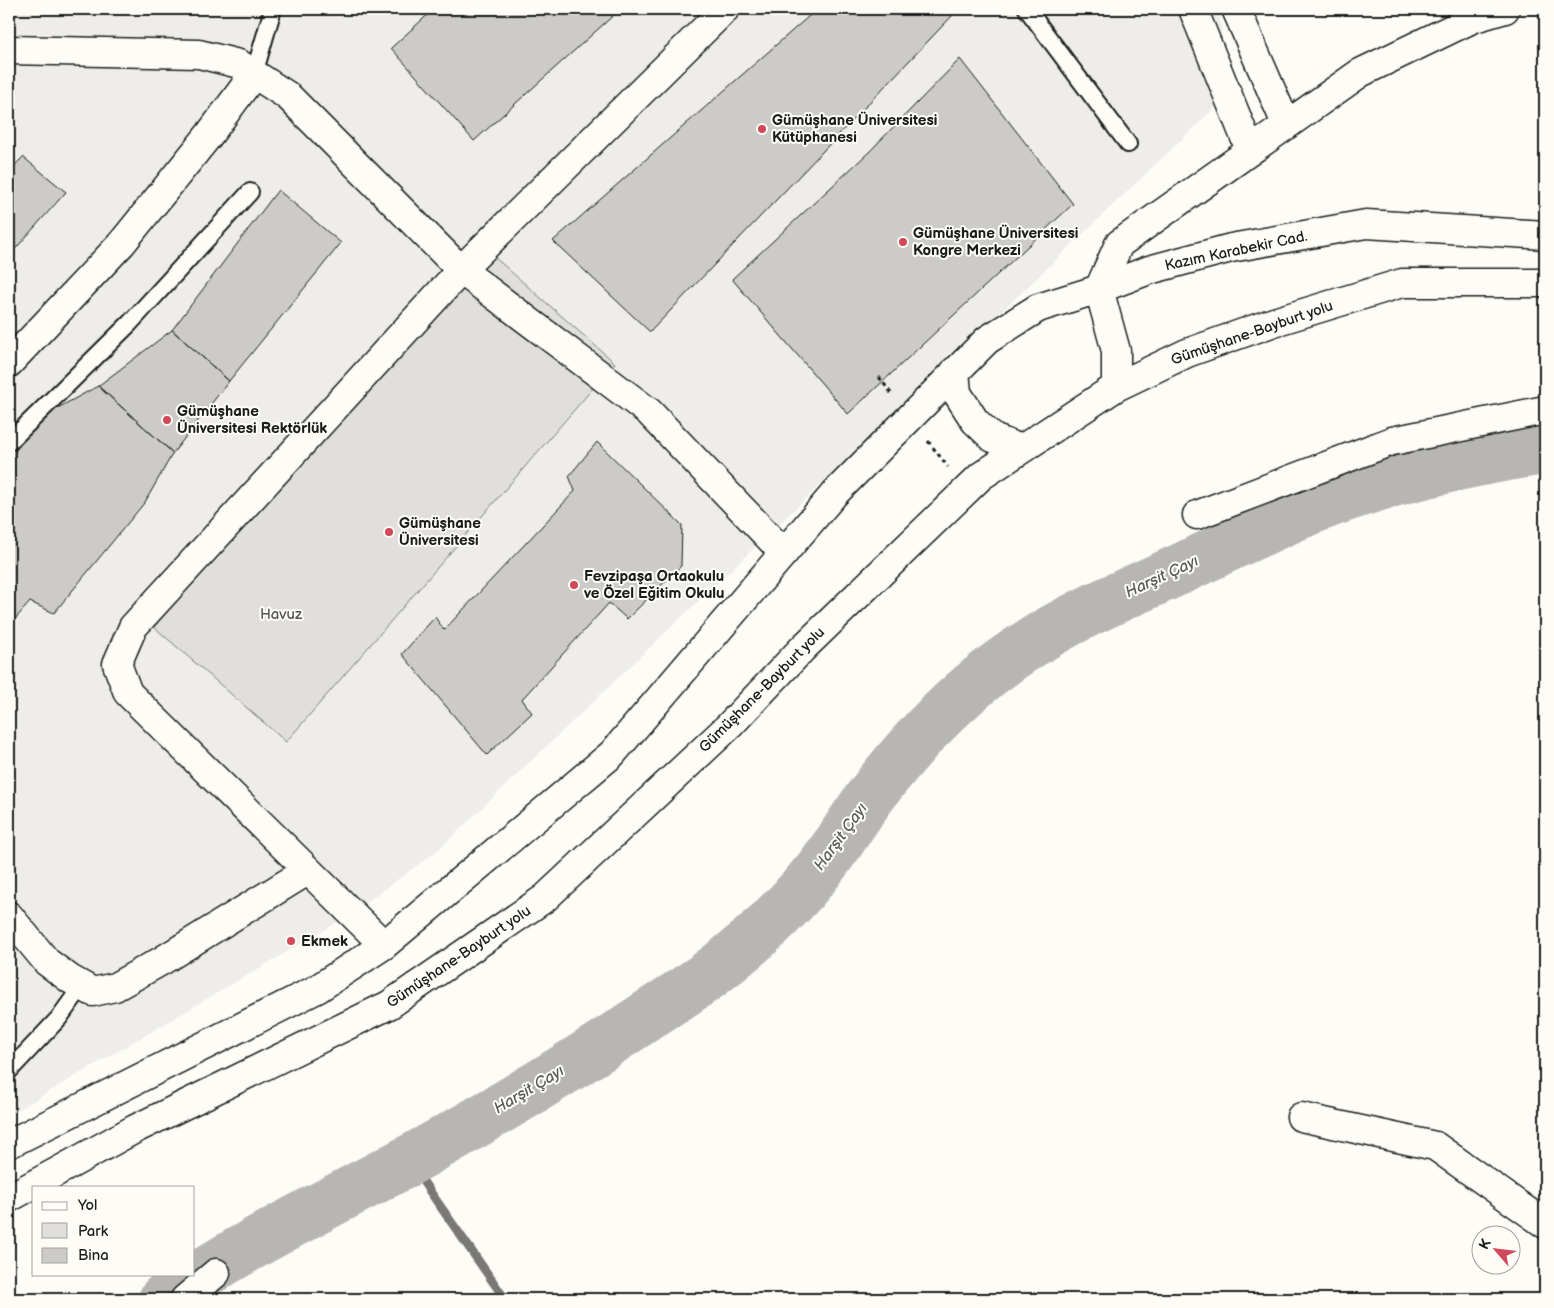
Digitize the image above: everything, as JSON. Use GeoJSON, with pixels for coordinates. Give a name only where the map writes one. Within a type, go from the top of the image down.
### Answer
{"type":"FeatureCollection","features":[{"type":"Feature","properties":{"kind":"street"},"geometry":{"type":"LineString","coordinates":[[384,945],[128,692],[117,664],[133,626],[461,270],[725,9]]}},
{"type":"Feature","properties":{"kind":"street"},"geometry":{"type":"LineString","coordinates":[[1193,9],[1250,150]]}},
{"type":"Feature","properties":{"kind":"street"},"geometry":{"type":"LineString","coordinates":[[1236,9],[1286,124]]}},
{"type":"Feature","properties":{"kind":"street"},"geometry":{"type":"LineString","coordinates":[[1116,387],[1116,351],[1099,289],[1119,244],[1360,73],[1474,18],[1505,9]]}},
{"type":"Feature","properties":{"kind":"street"},"geometry":{"type":"LineString","coordinates":[[9,50],[199,54],[239,64],[288,96],[461,270],[649,412],[784,553]]}},
{"type":"Feature","properties":{"kind":"street"},"geometry":{"type":"LineString","coordinates":[[9,363],[122,243],[209,135],[254,74]]}},
{"type":"Feature","properties":{"kind":"street","name":"Kazım Karabekir Cad."},"geometry":{"type":"LineString","coordinates":[[955,371],[987,340],[1038,308],[1099,289],[1149,270],[1231,248],[1366,224],[1545,235]]}},
{"type":"Feature","properties":{"kind":"street","name":"Gümüşhane-Bayburt yolu"},"geometry":{"type":"LineString","coordinates":[[9,1198],[135,1129],[389,1005],[545,898],[728,726],[802,649],[981,476],[1116,387],[1187,353],[1274,322],[1402,283],[1545,283]]}},
{"type":"Feature","properties":{"kind":"street"},"geometry":{"type":"LineString","coordinates":[[9,1144],[317,989],[384,945],[612,754],[835,494],[955,371]]}},
{"type":"Feature","properties":{"kind":"street"},"geometry":{"type":"LineString","coordinates":[[955,371],[957,393],[975,421],[993,438],[1021,449]]}},
{"type":"Feature","properties":{"kind":"street"},"geometry":{"type":"LineString","coordinates":[[1197,515],[1392,442],[1545,410]]}},
{"type":"Feature","properties":{"kind":"street"},"geometry":{"type":"LineString","coordinates":[[9,916],[47,962],[70,979],[93,992],[115,987],[163,960],[307,871]]}},
{"type":"Feature","properties":{"kind":"street"},"geometry":{"type":"LineString","coordinates":[[1301,1117],[1434,1146],[1545,1224]]}},
{"type":"Feature","properties":{"kind":"street"},"geometry":{"type":"LineString","coordinates":[[185,1299],[216,1273]]}},
{"type":"Feature","properties":{"kind":"lane"},"geometry":{"type":"LineString","coordinates":[[254,74],[273,9]]}},
{"type":"Feature","properties":{"kind":"lane"},"geometry":{"type":"LineString","coordinates":[[1027,9],[1128,144]]}},
{"type":"Feature","properties":{"kind":"lane"},"geometry":{"type":"LineString","coordinates":[[9,442],[130,323],[250,192]]}},
{"type":"Feature","properties":{"kind":"lane"},"geometry":{"type":"LineString","coordinates":[[9,1071],[59,1018],[82,986]]}},
{"type":"Feature","properties":{"kind":"path"},"geometry":{"type":"LineString","coordinates":[[879,377],[966,490]]}},
{"type":"Feature","properties":{"kind":"shaded area","name":"Gümüşhane Üniversitesi"},"geometry":{"type":"Polygon","coordinates":[[[9,9],[1220,9],[1226,97],[438,850],[348,916],[9,1115],[9,9]]]}},
{"type":"Feature","properties":{"kind":"green space","name":"Havuz"},"geometry":{"type":"Polygon","coordinates":[[[484,248],[615,363],[286,742],[154,627],[484,248]]]}},
{"type":"Feature","properties":{"kind":"building"},"geometry":{"type":"Polygon","coordinates":[[[434,9],[612,9],[616,13],[474,141],[391,48],[434,9]]]}},
{"type":"Feature","properties":{"kind":"building","name":"Gümüşhane Üniversitesi Kütüphanesi"},"geometry":{"type":"Polygon","coordinates":[[[817,9],[947,9],[952,16],[650,332],[553,241],[817,9]]]}},
{"type":"Feature","properties":{"kind":"building","name":"Gümüşhane Üniversitesi Kongre Merkezi"},"geometry":{"type":"Polygon","coordinates":[[[960,59],[1073,204],[848,414],[732,279],[869,152],[960,59]]]}},
{"type":"Feature","properties":{"kind":"building"},"geometry":{"type":"Polygon","coordinates":[[[23,157],[66,192],[9,256],[9,171],[23,157]]]}},
{"type":"Feature","properties":{"kind":"building"},"geometry":{"type":"Polygon","coordinates":[[[278,190],[341,243],[229,381],[172,330],[278,190]]]}},
{"type":"Feature","properties":{"kind":"building","name":"Gümüşhane Üniversitesi Rektörlük"},"geometry":{"type":"Polygon","coordinates":[[[172,330],[229,381],[173,453],[98,386],[172,330]]]}},
{"type":"Feature","properties":{"kind":"building"},"geometry":{"type":"Polygon","coordinates":[[[98,386],[173,453],[145,502],[54,613],[30,602],[9,626],[9,459],[43,416],[98,386]]]}},
{"type":"Feature","properties":{"kind":"building","name":"Fevzipaşa Ortaokulu ve Özel Eğitim Okulu"},"geometry":{"type":"Polygon","coordinates":[[[597,442],[682,525],[681,566],[627,619],[609,603],[522,699],[532,713],[487,755],[402,654],[435,617],[444,630],[575,491],[569,476],[597,442]]]}},
{"type":"Feature","properties":{"kind":"waterway","name":"Harşit Çayı"},"geometry":{"type":"LineString","coordinates":[[164,1299],[254,1243],[410,1160],[558,1074],[706,977],[759,934],[792,901],[838,844],[882,781],[926,730],[987,674],[1046,634],[1100,605],[1322,505],[1418,475],[1469,463],[1545,449]]}},
{"type":"Feature","properties":{"kind":"waterway"},"geometry":{"type":"LineString","coordinates":[[408,1160],[505,1299]]}},
{"type":"Feature","properties":{"kind":"place","name":"Gümüşhane Üniversitesi Kütüphanesi"},"geometry":{"type":"Point","coordinates":[762,129]}},
{"type":"Feature","properties":{"kind":"place","name":"Gümüşhane Üniversitesi Kongre Merkezi"},"geometry":{"type":"Point","coordinates":[903,242]}},
{"type":"Feature","properties":{"kind":"place","name":"Gümüşhane Üniversitesi Rektörlük"},"geometry":{"type":"Point","coordinates":[167,420]}},
{"type":"Feature","properties":{"kind":"place","name":"Gümüşhane Üniversitesi"},"geometry":{"type":"Point","coordinates":[389,532]}},
{"type":"Feature","properties":{"kind":"place","name":"Fevzipaşa Ortaokulu ve Özel Eğitim Okulu"},"geometry":{"type":"Point","coordinates":[574,585]}},
{"type":"Feature","properties":{"kind":"place","name":"Ekmek"},"geometry":{"type":"Point","coordinates":[291,941]}}]}
